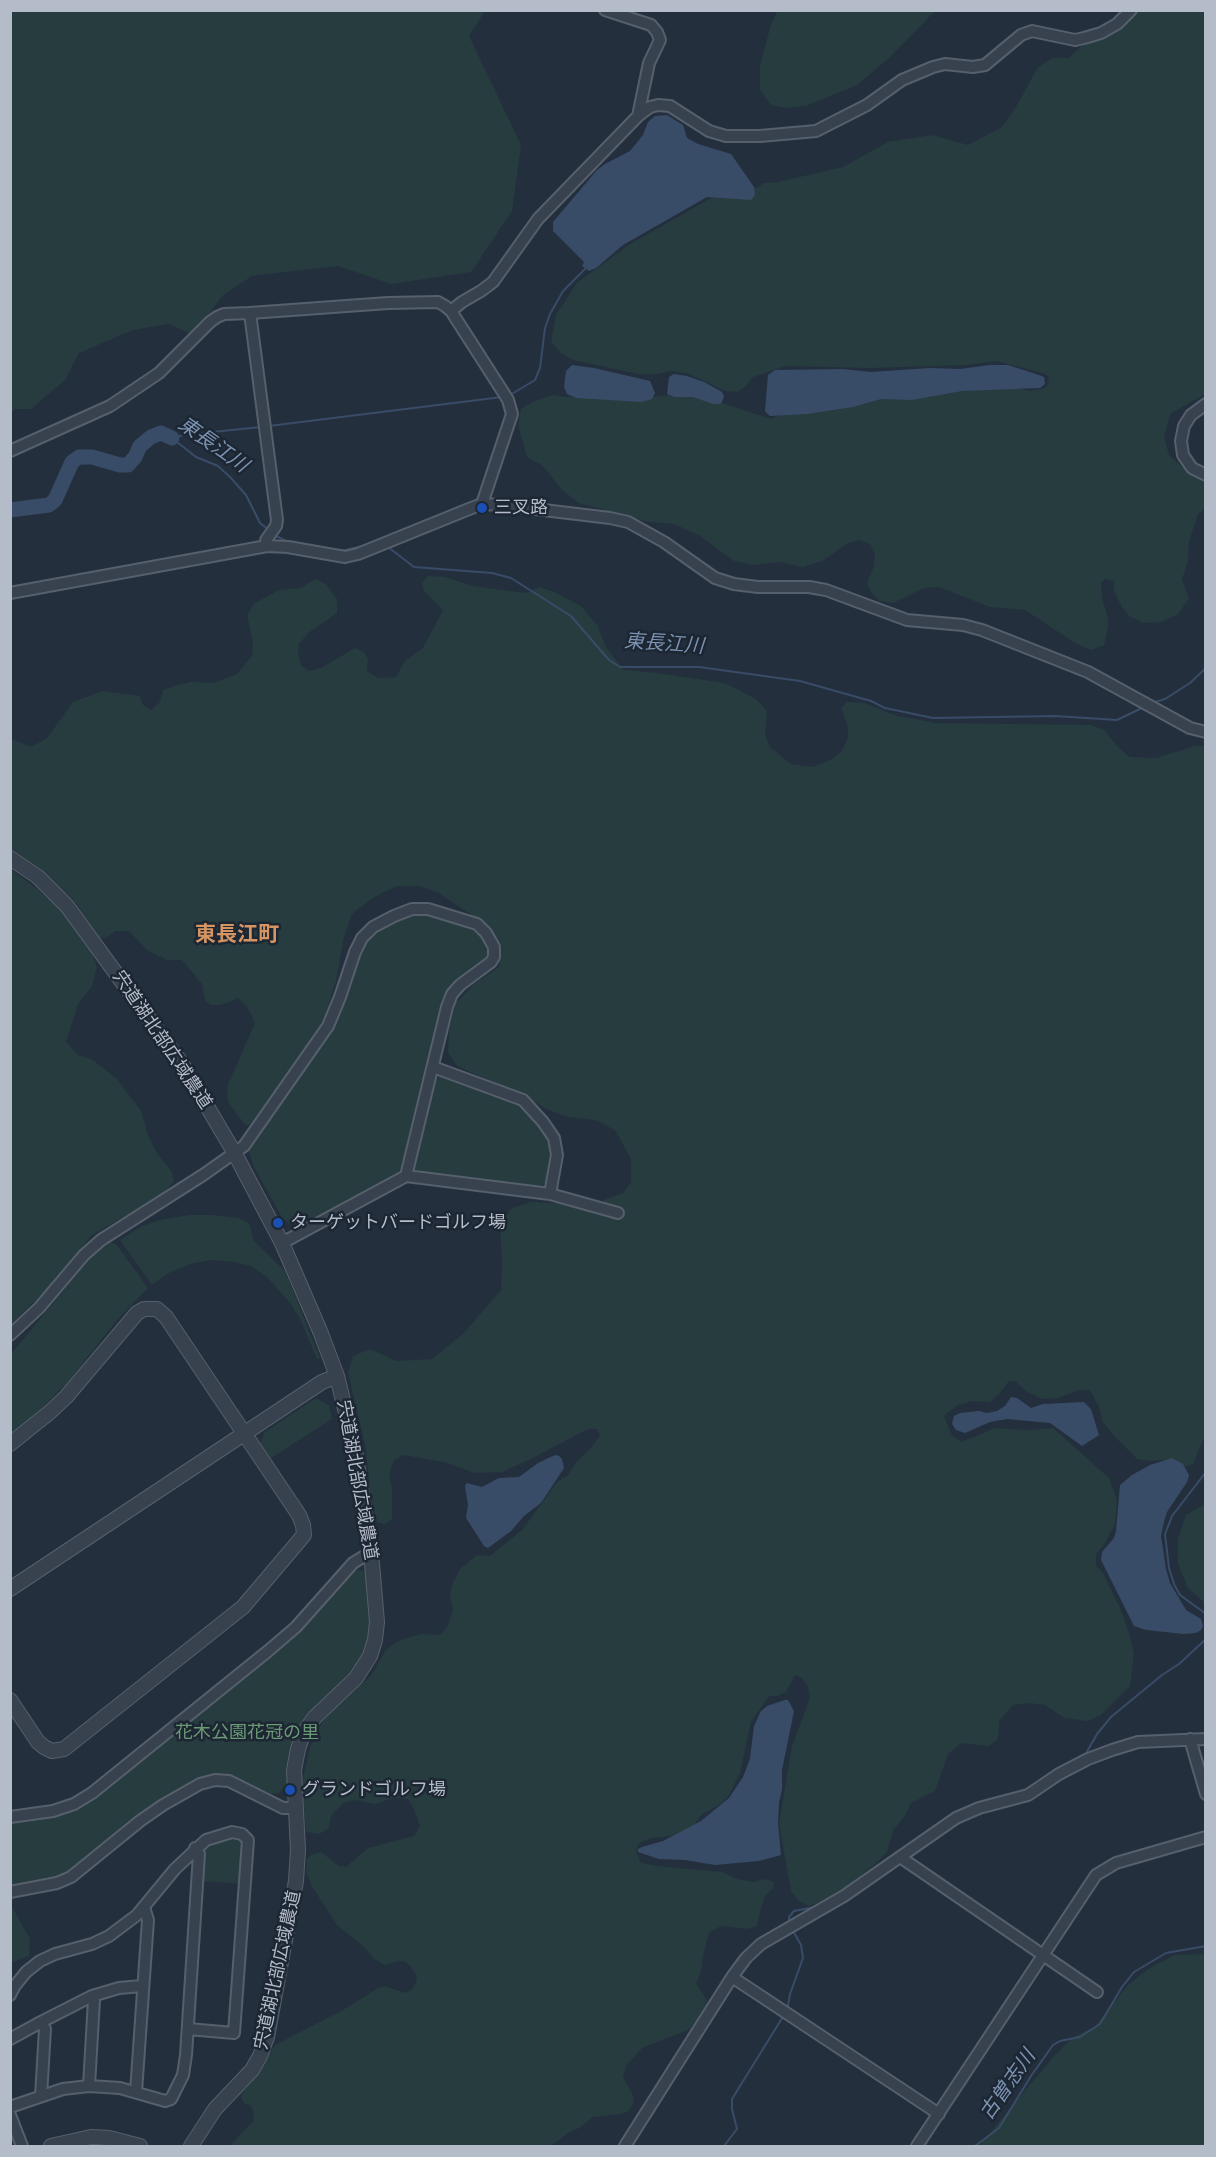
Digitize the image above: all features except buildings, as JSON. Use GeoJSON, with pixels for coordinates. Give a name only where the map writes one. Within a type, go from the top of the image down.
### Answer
{"type":"FeatureCollection","features":[{"type":"Feature","properties":{"kind":"street"},"geometry":{"type":"LineString","coordinates":[[605,10],[651,25],[660,40],[649,63],[638,116]]}},
{"type":"Feature","properties":{"kind":"street"},"geometry":{"type":"LineString","coordinates":[[452,311],[493,282],[538,219],[638,116],[658,105],[669,106],[709,131],[726,136],[760,136],[816,131],[867,105],[902,80],[933,67],[945,64],[972,67],[985,65],[1021,35],[1032,31],[1075,40],[1084,38],[1101,33],[1117,24],[1131,10]]}},
{"type":"Feature","properties":{"kind":"street"},"geometry":{"type":"LineString","coordinates":[[10,451],[110,406],[159,373],[210,322],[224,314],[388,303],[438,302],[452,311],[508,400],[512,414],[482,504]]}},
{"type":"Feature","properties":{"kind":"street"},"geometry":{"type":"LineString","coordinates":[[250,313],[277,520],[266,540],[267,546]]}},
{"type":"Feature","properties":{"kind":"street"},"geometry":{"type":"LineString","coordinates":[[1206,404],[1191,415],[1184,426],[1181,441],[1183,455],[1192,468],[1206,475]]}},
{"type":"Feature","properties":{"kind":"street"},"geometry":{"type":"LineString","coordinates":[[10,593],[267,546],[288,547],[345,557],[358,554],[482,504],[599,516],[628,522],[664,542],[715,578],[734,584],[818,589],[907,620],[963,625],[982,630],[1088,672],[1190,728],[1206,732]]}},
{"type":"Feature","properties":{"kind":"street","name":"宍道湖北部広域農道"},"geometry":{"type":"LineString","coordinates":[[10,858],[53,890],[86,930],[182,1064],[234,1152],[282,1243],[337,1376],[355,1450],[371,1552],[377,1622],[370,1656],[356,1678],[315,1717],[304,1732],[298,1749],[294,1770],[297,1881],[267,2037],[252,2070],[215,2109],[191,2146]]}},
{"type":"Feature","properties":{"kind":"street"},"geometry":{"type":"LineString","coordinates":[[10,1335],[39,1308],[84,1255],[101,1240],[244,1146],[328,1026],[362,938],[373,927],[394,916],[412,909],[428,909],[477,924],[486,933],[494,947],[494,957],[452,994],[405,1176]]}},
{"type":"Feature","properties":{"kind":"street"},"geometry":{"type":"LineString","coordinates":[[434,1067],[523,1100],[554,1138],[557,1155],[550,1194]]}},
{"type":"Feature","properties":{"kind":"street"},"geometry":{"type":"LineString","coordinates":[[282,1243],[405,1176],[550,1194],[618,1213]]}},
{"type":"Feature","properties":{"kind":"street"},"geometry":{"type":"LineString","coordinates":[[10,1444],[50,1412],[137,1313],[149,1308],[160,1311],[299,1515],[304,1535],[243,1607],[64,1749],[52,1751],[38,1742],[10,1700]]}},
{"type":"Feature","properties":{"kind":"street"},"geometry":{"type":"LineString","coordinates":[[10,1589],[322,1382],[337,1376]]}},
{"type":"Feature","properties":{"kind":"street"},"geometry":{"type":"LineString","coordinates":[[10,1817],[53,1811],[74,1804],[92,1793],[296,1627],[352,1563],[371,1552]]}},
{"type":"Feature","properties":{"kind":"street"},"geometry":{"type":"LineString","coordinates":[[625,2146],[732,1977],[746,1958],[761,1944],[844,1896],[937,1829],[956,1818],[980,1808],[1028,1795],[1059,1774],[1088,1759],[1138,1742],[1206,1738]]}},
{"type":"Feature","properties":{"kind":"street"},"geometry":{"type":"LineString","coordinates":[[1190,1739],[1206,1794]]}},
{"type":"Feature","properties":{"kind":"street"},"geometry":{"type":"LineString","coordinates":[[10,1892],[57,1884],[71,1877],[140,1821],[200,1784],[215,1780],[229,1781],[283,1808],[296,1808]]}},
{"type":"Feature","properties":{"kind":"street"},"geometry":{"type":"LineString","coordinates":[[10,1995],[26,1972],[40,1961],[109,1936],[137,1915],[195,1848],[206,1840],[232,1832],[242,1834],[248,1840],[234,2033],[188,2029]]}},
{"type":"Feature","properties":{"kind":"street"},"geometry":{"type":"LineString","coordinates":[[917,2146],[1096,1875],[1104,1868],[1116,1863],[1206,1838]]}},
{"type":"Feature","properties":{"kind":"street"},"geometry":{"type":"LineString","coordinates":[[10,2107],[63,2089],[89,2086],[120,2088],[165,2101],[171,2099],[183,2075],[188,2029],[199,1854],[195,1848]]}},
{"type":"Feature","properties":{"kind":"street"},"geometry":{"type":"LineString","coordinates":[[900,1857],[1097,1992]]}},
{"type":"Feature","properties":{"kind":"street"},"geometry":{"type":"LineString","coordinates":[[136,2092],[148,1920],[144,1907]]}},
{"type":"Feature","properties":{"kind":"street"},"geometry":{"type":"LineString","coordinates":[[732,1977],[939,2114]]}},
{"type":"Feature","properties":{"kind":"street"},"geometry":{"type":"LineString","coordinates":[[10,2039],[92,1996],[119,1988],[142,1986]]}},
{"type":"Feature","properties":{"kind":"street"},"geometry":{"type":"LineString","coordinates":[[89,2086],[94,2000],[92,1996]]}},
{"type":"Feature","properties":{"kind":"street"},"geometry":{"type":"LineString","coordinates":[[41,2022],[45,2029],[41,2096]]}},
{"type":"Feature","properties":{"kind":"street"},"geometry":{"type":"LineString","coordinates":[[10,2115],[22,2146]]}},
{"type":"Feature","properties":{"kind":"street"},"geometry":{"type":"LineString","coordinates":[[51,2146],[91,2137],[109,2138],[140,2146]]}},
{"type":"Feature","properties":{"kind":"green space"},"geometry":{"type":"Polygon","coordinates":[[[778,10],[935,11],[890,57],[857,85],[806,106],[787,108],[771,105],[760,90],[760,66],[771,24],[778,10]]]}},
{"type":"Feature","properties":{"kind":"green space"},"geometry":{"type":"Polygon","coordinates":[[[11,11],[485,11],[469,36],[521,145],[512,211],[471,272],[391,284],[338,266],[252,276],[223,295],[193,335],[169,324],[133,330],[79,353],[65,380],[31,409],[14,409],[11,415],[11,11]]]}},
{"type":"Feature","properties":{"kind":"green space"},"geometry":{"type":"Polygon","coordinates":[[[1136,11],[1205,11],[1205,394],[1170,414],[1164,437],[1169,455],[1188,472],[1205,482],[1206,508],[1198,514],[1189,541],[1188,561],[1182,579],[1189,599],[1178,614],[1161,622],[1144,623],[1129,616],[1114,591],[1114,581],[1105,579],[1101,583],[1108,628],[1104,645],[1091,650],[1075,643],[1025,610],[990,607],[939,587],[924,588],[893,603],[880,601],[872,594],[867,583],[874,566],[875,554],[870,544],[859,540],[848,543],[822,561],[803,567],[779,562],[753,565],[734,561],[700,536],[674,524],[644,521],[579,503],[562,490],[543,466],[527,457],[518,425],[521,409],[532,402],[553,395],[642,398],[682,394],[713,400],[771,419],[785,412],[885,397],[1006,384],[1029,391],[1046,388],[1049,381],[1048,376],[1043,373],[996,361],[966,365],[870,368],[786,366],[753,377],[738,392],[725,391],[687,373],[671,371],[638,374],[573,360],[561,353],[551,342],[556,315],[577,283],[630,244],[720,193],[736,193],[764,183],[843,167],[888,142],[932,135],[968,145],[1002,127],[1038,67],[1053,58],[1068,58],[1084,44],[1124,24],[1136,11]]]}},
{"type":"Feature","properties":{"kind":"green space"},"geometry":{"type":"Polygon","coordinates":[[[427,576],[445,577],[473,586],[525,593],[540,587],[556,593],[581,606],[597,625],[607,649],[624,670],[725,683],[756,699],[767,711],[765,736],[770,747],[791,764],[813,767],[832,759],[842,751],[848,737],[848,726],[841,708],[847,702],[865,703],[897,716],[936,723],[1091,725],[1104,730],[1130,757],[1156,758],[1195,746],[1205,746],[1206,1433],[1193,1464],[1185,1467],[1175,1459],[1152,1461],[1137,1459],[1102,1421],[1100,1409],[1090,1390],[1079,1390],[1058,1398],[1042,1399],[1026,1391],[1015,1381],[1008,1382],[990,1402],[972,1401],[956,1406],[944,1416],[952,1436],[962,1442],[995,1428],[1029,1430],[1053,1428],[1109,1478],[1117,1500],[1115,1524],[1104,1545],[1096,1554],[1096,1565],[1103,1573],[1128,1630],[1134,1654],[1130,1686],[1101,1715],[1087,1721],[1064,1718],[1045,1705],[1029,1703],[1013,1705],[999,1721],[998,1739],[989,1746],[961,1743],[948,1754],[935,1791],[911,1803],[904,1817],[893,1830],[887,1852],[874,1865],[825,1900],[809,1906],[798,1900],[791,1891],[779,1824],[792,1746],[810,1698],[808,1686],[802,1678],[795,1675],[786,1692],[777,1696],[769,1696],[751,1722],[740,1773],[729,1795],[722,1803],[701,1815],[692,1828],[671,1836],[651,1838],[639,1843],[636,1851],[641,1863],[722,1872],[737,1879],[753,1882],[765,1879],[774,1882],[773,1888],[765,1896],[757,1926],[747,1929],[721,1926],[709,1933],[701,1972],[696,1983],[707,2001],[704,2014],[688,2030],[642,2048],[626,2066],[623,2077],[634,2102],[629,2111],[593,2117],[551,2146],[230,2146],[254,2120],[253,2110],[250,2105],[244,2103],[241,2096],[275,2045],[343,2010],[378,1988],[384,1986],[406,1993],[413,1988],[417,1979],[415,1972],[406,1962],[398,1961],[385,1965],[374,1959],[364,1947],[337,1925],[313,1888],[306,1872],[307,1859],[311,1855],[321,1852],[339,1866],[346,1867],[368,1848],[414,1836],[420,1826],[408,1799],[392,1798],[376,1804],[355,1800],[343,1803],[331,1816],[329,1828],[319,1834],[306,1832],[302,1783],[310,1747],[326,1715],[370,1677],[386,1650],[398,1641],[421,1634],[440,1635],[447,1627],[453,1610],[450,1596],[452,1585],[460,1569],[477,1555],[490,1556],[523,1529],[557,1482],[568,1475],[600,1435],[597,1429],[588,1429],[502,1472],[474,1473],[448,1463],[404,1455],[394,1460],[389,1474],[392,1489],[392,1519],[385,1524],[377,1522],[369,1487],[366,1449],[348,1373],[353,1356],[370,1349],[397,1361],[432,1359],[464,1333],[501,1290],[500,1223],[512,1208],[531,1202],[594,1208],[606,1199],[623,1193],[631,1182],[631,1159],[615,1130],[595,1120],[568,1117],[546,1109],[529,1098],[457,1066],[448,1053],[449,1029],[456,1003],[474,984],[499,967],[502,948],[487,925],[437,892],[419,886],[397,886],[374,897],[352,914],[344,937],[336,981],[323,1022],[255,1119],[249,1125],[245,1125],[228,1102],[227,1087],[255,1023],[248,1008],[238,998],[221,1005],[210,1005],[205,1000],[202,984],[182,960],[167,960],[147,950],[129,931],[115,931],[106,938],[99,937],[73,899],[11,849],[10,738],[31,747],[47,738],[73,702],[102,691],[140,696],[142,704],[151,710],[160,702],[163,690],[191,682],[213,683],[237,674],[252,656],[253,643],[247,615],[255,603],[279,590],[300,588],[316,579],[327,585],[337,599],[337,613],[308,633],[299,644],[298,655],[301,665],[309,671],[321,668],[355,648],[364,652],[368,659],[367,671],[378,678],[396,677],[405,661],[423,648],[443,610],[424,591],[422,583],[427,576]]]}},
{"type":"Feature","properties":{"kind":"green space"},"geometry":{"type":"Polygon","coordinates":[[[11,870],[64,912],[89,944],[97,967],[92,986],[78,1004],[66,1042],[78,1055],[93,1060],[117,1079],[141,1111],[156,1152],[172,1172],[174,1181],[163,1194],[92,1235],[46,1290],[11,1324],[11,870]]]}},
{"type":"Feature","properties":{"kind":"green space"},"geometry":{"type":"Polygon","coordinates":[[[430,912],[481,931],[491,945],[490,956],[485,963],[460,982],[423,1084],[403,1165],[395,1177],[306,1226],[295,1227],[283,1219],[253,1165],[249,1151],[251,1144],[309,1059],[366,939],[404,914],[430,912]]]}},
{"type":"Feature","properties":{"kind":"green space"},"geometry":{"type":"Polygon","coordinates":[[[445,1076],[519,1102],[548,1134],[553,1156],[547,1182],[537,1190],[420,1174],[416,1171],[413,1165],[431,1090],[435,1081],[445,1076]]]}},
{"type":"Feature","properties":{"kind":"green space"},"geometry":{"type":"Polygon","coordinates":[[[189,1215],[239,1218],[249,1223],[254,1241],[285,1271],[320,1358],[317,1359],[291,1304],[267,1277],[251,1266],[210,1260],[190,1264],[167,1274],[152,1285],[120,1240],[142,1226],[189,1215]]]}},
{"type":"Feature","properties":{"kind":"green space"},"geometry":{"type":"Polygon","coordinates":[[[109,1242],[116,1244],[148,1288],[117,1320],[68,1382],[11,1434],[11,1354],[94,1254],[109,1242]]]}},
{"type":"Feature","properties":{"kind":"green space"},"geometry":{"type":"Polygon","coordinates":[[[316,1398],[329,1405],[332,1419],[268,1460],[259,1446],[265,1432],[316,1398]]]}},
{"type":"Feature","properties":{"kind":"green space"},"geometry":{"type":"Polygon","coordinates":[[[1205,1504],[1205,1603],[1188,1588],[1178,1564],[1178,1539],[1186,1515],[1205,1504]]]}},
{"type":"Feature","properties":{"kind":"green space","name":"花木公園花冠の里"},"geometry":{"type":"Polygon","coordinates":[[[350,1571],[364,1571],[369,1577],[371,1636],[357,1668],[296,1736],[290,1752],[288,1781],[279,1793],[268,1794],[224,1775],[174,1794],[134,1818],[81,1864],[63,1876],[47,1881],[11,1886],[11,1822],[52,1817],[92,1800],[158,1745],[350,1571]]]}},
{"type":"Feature","properties":{"kind":"green space"},"geometry":{"type":"Polygon","coordinates":[[[230,1836],[244,1841],[241,1884],[201,1881],[203,1846],[230,1836]]]}},
{"type":"Feature","properties":{"kind":"green space"},"geometry":{"type":"Polygon","coordinates":[[[11,1905],[30,1939],[29,1956],[11,1963],[11,1905]]]}},
{"type":"Feature","properties":{"kind":"green space"},"geometry":{"type":"Polygon","coordinates":[[[1205,1954],[1205,2146],[979,2146],[1054,2056],[1073,2037],[1094,2027],[1127,1986],[1148,1969],[1174,1955],[1205,1954]]]}},
{"type":"Feature","properties":{"kind":"water"},"geometry":{"type":"Polygon","coordinates":[[[667,115],[683,125],[687,138],[698,144],[731,154],[754,187],[755,195],[751,200],[707,197],[623,245],[596,268],[589,271],[582,266],[584,262],[553,231],[553,222],[597,170],[630,151],[643,135],[648,122],[655,116],[667,115]]]}},
{"type":"Feature","properties":{"kind":"water"},"geometry":{"type":"Polygon","coordinates":[[[572,365],[650,381],[655,393],[652,399],[641,402],[576,398],[567,394],[564,387],[566,371],[572,365]]]}},
{"type":"Feature","properties":{"kind":"water"},"geometry":{"type":"Polygon","coordinates":[[[1008,365],[1036,374],[1044,377],[1045,384],[1040,388],[962,391],[912,400],[881,399],[853,407],[807,414],[770,416],[765,411],[768,375],[775,370],[843,369],[871,372],[930,368],[960,369],[1008,365]]]}},
{"type":"Feature","properties":{"kind":"water"},"geometry":{"type":"Polygon","coordinates":[[[674,374],[704,382],[722,392],[724,396],[722,402],[713,404],[693,397],[674,397],[667,394],[669,377],[674,374]]]}},
{"type":"Feature","properties":{"kind":"water"},"geometry":{"type":"Polygon","coordinates":[[[1011,1397],[1017,1398],[1031,1408],[1043,1404],[1084,1402],[1091,1409],[1099,1435],[1082,1446],[1050,1423],[1007,1419],[990,1422],[965,1433],[956,1430],[952,1424],[954,1416],[960,1413],[997,1411],[1005,1406],[1011,1397]]]}},
{"type":"Feature","properties":{"kind":"water"},"geometry":{"type":"Polygon","coordinates":[[[555,1455],[562,1459],[564,1468],[541,1503],[524,1516],[511,1531],[488,1548],[484,1546],[466,1518],[468,1505],[465,1486],[467,1483],[482,1487],[499,1478],[519,1477],[538,1463],[555,1455]]]}},
{"type":"Feature","properties":{"kind":"water"},"geometry":{"type":"Polygon","coordinates":[[[1172,1458],[1183,1464],[1189,1475],[1187,1482],[1167,1512],[1161,1536],[1170,1583],[1186,1610],[1201,1619],[1203,1626],[1196,1633],[1146,1630],[1134,1626],[1101,1560],[1102,1552],[1114,1538],[1116,1531],[1120,1485],[1150,1465],[1172,1458]]]}},
{"type":"Feature","properties":{"kind":"water"},"geometry":{"type":"Polygon","coordinates":[[[788,1700],[794,1711],[782,1770],[779,1803],[778,1824],[781,1855],[759,1861],[715,1865],[659,1859],[638,1852],[638,1849],[642,1847],[663,1841],[701,1821],[729,1798],[743,1777],[750,1759],[754,1726],[761,1711],[767,1706],[788,1700]]]}},
{"type":"Feature","properties":{"kind":"waterway"},"geometry":{"type":"LineString","coordinates":[[510,395],[535,380],[540,368],[545,328],[550,314],[563,291],[588,266]]}},
{"type":"Feature","properties":{"kind":"waterway"},"geometry":{"type":"LineString","coordinates":[[269,426],[502,397]]}},
{"type":"Feature","properties":{"kind":"waterway"},"geometry":{"type":"LineString","coordinates":[[172,438],[261,427]]}},
{"type":"Feature","properties":{"kind":"waterway","name":"東長江川"},"geometry":{"type":"LineString","coordinates":[[10,510],[49,505],[55,500],[72,462],[79,457],[92,457],[128,465],[140,446],[151,437],[161,433],[172,438]]}},
{"type":"Feature","properties":{"kind":"waterway","name":"東長江川"},"geometry":{"type":"LineString","coordinates":[[172,438],[196,457],[218,466],[230,477],[246,495],[260,523],[270,531]]}},
{"type":"Feature","properties":{"kind":"waterway","name":"東長江川"},"geometry":{"type":"LineString","coordinates":[[274,535],[288,542],[341,551],[367,545]]}},
{"type":"Feature","properties":{"kind":"waterway","name":"東長江川"},"geometry":{"type":"LineString","coordinates":[[388,547],[414,567],[492,573],[511,578],[571,616],[609,660],[620,667],[699,667],[800,681],[871,701],[885,708],[933,718],[1055,716],[1117,720],[1144,707]]}},
{"type":"Feature","properties":{"kind":"waterway","name":"東長江川"},"geometry":{"type":"LineString","coordinates":[[1152,703],[1165,699],[1190,683],[1206,668]]}},
{"type":"Feature","properties":{"kind":"waterway"},"geometry":{"type":"LineString","coordinates":[[1206,1472],[1172,1516],[1165,1534],[1169,1568],[1174,1584],[1180,1595],[1206,1614]]}},
{"type":"Feature","properties":{"kind":"waterway"},"geometry":{"type":"LineString","coordinates":[[1084,1757],[1097,1734],[1111,1717],[1179,1664],[1206,1639]]}},
{"type":"Feature","properties":{"kind":"waterway"},"geometry":{"type":"LineString","coordinates":[[789,1924],[789,1917],[794,1911],[815,1907]]}},
{"type":"Feature","properties":{"kind":"waterway"},"geometry":{"type":"LineString","coordinates":[[787,2011],[790,1994],[803,1958],[801,1945],[793,1931]]}},
{"type":"Feature","properties":{"kind":"waterway","name":"古曽志川"},"geometry":{"type":"LineString","coordinates":[[975,2146],[999,2128],[1053,2045],[1060,2041],[1080,2037],[1100,2024],[1122,1987],[1134,1972],[1166,1953],[1206,1946]]}},
{"type":"Feature","properties":{"kind":"waterway"},"geometry":{"type":"LineString","coordinates":[[724,2146],[737,2129],[732,2099],[784,2015]]}},
{"type":"Feature","properties":{"kind":"place","name":"三叉路"},"geometry":{"type":"Point","coordinates":[482,508]}},
{"type":"Feature","properties":{"kind":"place","name":"ターゲットバードゴルフ場"},"geometry":{"type":"Point","coordinates":[278,1223]}},
{"type":"Feature","properties":{"kind":"place","name":"グランドゴルフ場"},"geometry":{"type":"Point","coordinates":[290,1790]}},
{"type":"Feature","properties":{"kind":"district","name":"東長江町"},"geometry":{"type":"Point","coordinates":[237,935]}}]}
